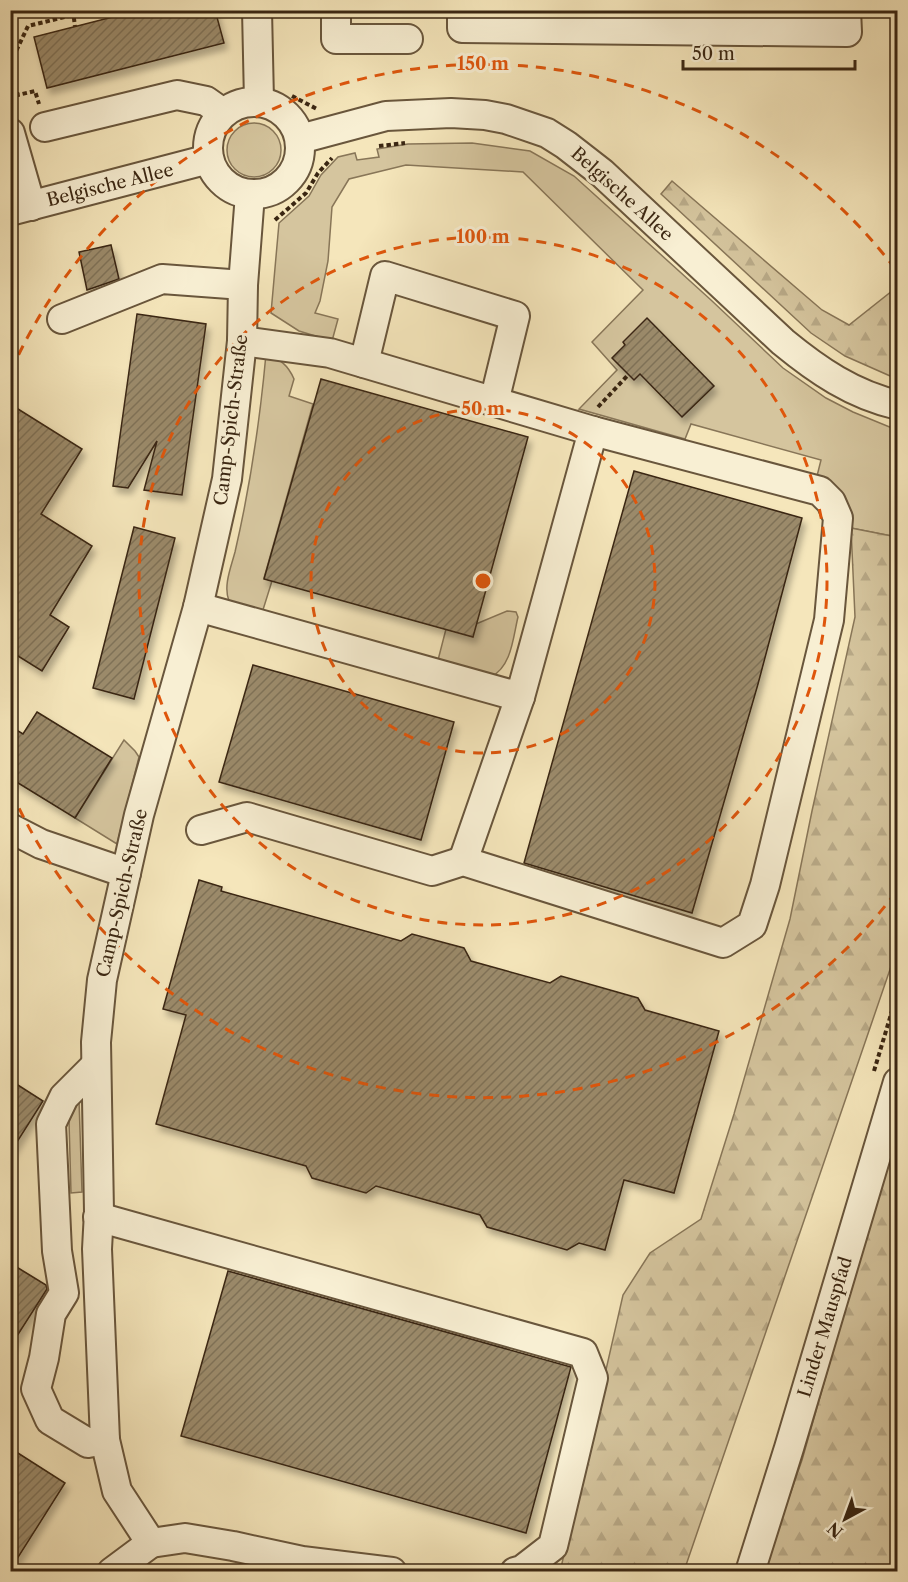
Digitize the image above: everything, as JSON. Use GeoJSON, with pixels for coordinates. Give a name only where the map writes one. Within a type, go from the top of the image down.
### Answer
{"type":"FeatureCollection","features":[{"type":"Feature","properties":{"kind":"street"},"geometry":{"type":"LineString","coordinates":[[257,10],[259,101]]}},
{"type":"Feature","properties":{"kind":"street"},"geometry":{"type":"LineString","coordinates":[[336,10],[336,39],[408,39]]}},
{"type":"Feature","properties":{"kind":"street"},"geometry":{"type":"LineString","coordinates":[[462,10],[462,28],[847,32],[846,10]]}},
{"type":"Feature","properties":{"kind":"street"},"geometry":{"type":"LineString","coordinates":[[45,127],[177,95],[206,101],[223,113]]}},
{"type":"Feature","properties":{"kind":"street"},"geometry":{"type":"LineString","coordinates":[[259,101],[273,105],[286,113],[295,125],[300,139],[301,153],[297,167],[289,179],[278,188],[264,194],[250,194],[236,191],[214,172],[209,159],[208,147],[210,134],[223,113],[240,104],[259,101]]}},
{"type":"Feature","properties":{"kind":"street","name":"Belgische Allee"},"geometry":{"type":"LineString","coordinates":[[300,139],[386,116],[451,112],[506,119],[547,133],[602,173],[807,362],[861,393],[897,405]]}},
{"type":"Feature","properties":{"kind":"street"},"geometry":{"type":"LineString","coordinates":[[10,133],[21,208]]}},
{"type":"Feature","properties":{"kind":"street","name":"Belgische Allee"},"geometry":{"type":"LineString","coordinates":[[21,208],[209,159]]}},
{"type":"Feature","properties":{"kind":"street","name":"Camp-Spich-Straße"},"geometry":{"type":"LineString","coordinates":[[151,1543],[117,1491],[105,1440],[97,1248],[96,1042],[102,980],[126,873],[145,793],[198,607],[227,479],[242,341],[243,285],[250,194]]}},
{"type":"Feature","properties":{"kind":"street"},"geometry":{"type":"LineString","coordinates":[[364,363],[385,276],[515,316],[494,402]]}},
{"type":"Feature","properties":{"kind":"street"},"geometry":{"type":"LineString","coordinates":[[62,319],[162,279],[243,285]]}},
{"type":"Feature","properties":{"kind":"street"},"geometry":{"type":"LineString","coordinates":[[201,830],[247,817],[432,871],[463,861],[723,943],[752,926],[765,885],[829,620],[838,518],[831,502],[820,490],[586,429],[330,353],[242,341]]}},
{"type":"Feature","properties":{"kind":"street"},"geometry":{"type":"LineString","coordinates":[[463,861],[519,697],[586,429]]}},
{"type":"Feature","properties":{"kind":"street"},"geometry":{"type":"LineString","coordinates":[[198,607],[519,697]]}},
{"type":"Feature","properties":{"kind":"street"},"geometry":{"type":"LineString","coordinates":[[10,828],[41,844],[126,873]]}},
{"type":"Feature","properties":{"kind":"street"},"geometry":{"type":"LineString","coordinates":[[95,1066],[64,1097],[51,1124],[57,1251],[64,1293],[51,1314],[36,1389],[50,1420],[88,1443],[105,1440]]}},
{"type":"Feature","properties":{"kind":"street","name":"Linder Mauspfad"},"geometry":{"type":"LineString","coordinates":[[750,1572],[897,1082]]}},
{"type":"Feature","properties":{"kind":"street"},"geometry":{"type":"LineString","coordinates":[[98,1217],[583,1353],[593,1378],[553,1546],[522,1570],[515,1572]]}},
{"type":"Feature","properties":{"kind":"street"},"geometry":{"type":"LineString","coordinates":[[57,1251],[97,1248]]}},
{"type":"Feature","properties":{"kind":"street"},"geometry":{"type":"LineString","coordinates":[[112,1572],[151,1543],[185,1538],[302,1561],[392,1572]]}},
{"type":"Feature","properties":{"kind":"path"},"geometry":{"type":"LineString","coordinates":[[10,64],[28,26],[73,13],[75,27]]}},
{"type":"Feature","properties":{"kind":"path"},"geometry":{"type":"LineString","coordinates":[[10,71],[18,95],[35,91],[45,127]]}},
{"type":"Feature","properties":{"kind":"path"},"geometry":{"type":"LineString","coordinates":[[377,147],[408,142]]}},
{"type":"Feature","properties":{"kind":"path"},"geometry":{"type":"LineString","coordinates":[[274,221],[306,193],[318,173],[335,155]]}},
{"type":"Feature","properties":{"kind":"path"},"geometry":{"type":"LineString","coordinates":[[586,429],[628,375]]}},
{"type":"Feature","properties":{"kind":"green space"},"geometry":{"type":"Polygon","coordinates":[[[254,123],[264,125],[273,131],[279,140],[281,150],[279,160],[273,169],[264,175],[254,177],[244,175],[235,169],[229,160],[227,150],[229,140],[235,131],[244,125],[254,123]]]}},
{"type":"Feature","properties":{"kind":"green space"},"geometry":{"type":"Polygon","coordinates":[[[472,143],[530,151],[574,176],[783,368],[826,398],[897,430],[897,537],[851,528],[848,510],[842,496],[832,485],[817,476],[821,460],[691,424],[685,439],[579,409],[617,370],[592,342],[643,290],[523,172],[406,165],[349,179],[332,207],[328,261],[320,301],[315,313],[338,319],[332,341],[299,331],[271,313],[279,223],[309,196],[321,175],[338,157],[355,153],[357,160],[379,157],[377,149],[408,144],[472,143]]]}},
{"type":"Feature","properties":{"kind":"green space"},"geometry":{"type":"Polygon","coordinates":[[[672,181],[822,310],[849,325],[897,287],[897,379],[845,356],[811,333],[661,194],[672,181]]]}},
{"type":"Feature","properties":{"kind":"green space"},"geometry":{"type":"Polygon","coordinates":[[[266,354],[283,363],[292,374],[294,379],[289,396],[313,404],[264,578],[272,581],[262,613],[229,601],[227,589],[250,478],[266,354]]]}},
{"type":"Feature","properties":{"kind":"green space"},"geometry":{"type":"Polygon","coordinates":[[[851,528],[897,537],[897,949],[684,1571],[560,1572],[623,1295],[650,1253],[701,1219],[790,919],[855,617],[851,528]]]}},
{"type":"Feature","properties":{"kind":"green space"},"geometry":{"type":"Polygon","coordinates":[[[507,611],[516,612],[518,617],[510,650],[498,672],[491,677],[437,664],[446,629],[476,624],[507,611]]]}},
{"type":"Feature","properties":{"kind":"green space"},"geometry":{"type":"Polygon","coordinates":[[[124,740],[139,757],[117,844],[75,818],[124,740]]]}},
{"type":"Feature","properties":{"kind":"green space"},"geometry":{"type":"Polygon","coordinates":[[[79,1100],[82,1192],[71,1193],[69,1121],[79,1100]]]}},
{"type":"Feature","properties":{"kind":"green space"},"geometry":{"type":"Polygon","coordinates":[[[897,1127],[897,1571],[763,1572],[802,1460],[897,1127]]]}},
{"type":"Feature","properties":{"kind":"building"},"geometry":{"type":"Polygon","coordinates":[[[140,10],[215,10],[224,43],[47,88],[34,37],[140,10]]]}},
{"type":"Feature","properties":{"kind":"building"},"geometry":{"type":"Polygon","coordinates":[[[111,245],[119,279],[87,290],[79,252],[111,245]]]}},
{"type":"Feature","properties":{"kind":"building"},"geometry":{"type":"Polygon","coordinates":[[[137,314],[206,324],[182,495],[144,490],[157,441],[128,488],[113,486],[137,314]]]}},
{"type":"Feature","properties":{"kind":"building"},"geometry":{"type":"Polygon","coordinates":[[[647,318],[714,386],[682,417],[640,374],[634,380],[612,358],[625,345],[623,342],[647,318]]]}},
{"type":"Feature","properties":{"kind":"building"},"geometry":{"type":"Polygon","coordinates":[[[321,379],[528,437],[473,637],[264,579],[321,379]]]}},
{"type":"Feature","properties":{"kind":"building"},"geometry":{"type":"Polygon","coordinates":[[[10,404],[82,449],[41,514],[92,546],[50,615],[69,627],[42,671],[10,651],[10,404]]]}},
{"type":"Feature","properties":{"kind":"building"},"geometry":{"type":"Polygon","coordinates":[[[634,471],[802,518],[758,684],[692,913],[524,863],[634,471]]]}},
{"type":"Feature","properties":{"kind":"building"},"geometry":{"type":"Polygon","coordinates":[[[134,527],[175,538],[134,699],[93,688],[134,527]]]}},
{"type":"Feature","properties":{"kind":"building"},"geometry":{"type":"Polygon","coordinates":[[[253,665],[454,722],[421,840],[219,782],[253,665]]]}},
{"type":"Feature","properties":{"kind":"building"},"geometry":{"type":"Polygon","coordinates":[[[37,712],[112,758],[75,818],[10,778],[10,726],[23,734],[37,712]]]}},
{"type":"Feature","properties":{"kind":"building"},"geometry":{"type":"Polygon","coordinates":[[[199,880],[222,887],[221,891],[401,941],[412,934],[464,948],[471,961],[550,983],[561,976],[638,998],[645,1010],[719,1031],[674,1193],[624,1180],[605,1250],[579,1243],[567,1250],[487,1227],[480,1215],[376,1186],[366,1193],[312,1178],[306,1166],[156,1124],[186,1015],[163,1009],[199,880]]]}},
{"type":"Feature","properties":{"kind":"building"},"geometry":{"type":"Polygon","coordinates":[[[10,1080],[43,1101],[10,1153],[10,1080]]]}},
{"type":"Feature","properties":{"kind":"building"},"geometry":{"type":"Polygon","coordinates":[[[10,1263],[46,1285],[47,1289],[10,1347],[10,1263]]]}},
{"type":"Feature","properties":{"kind":"building"},"geometry":{"type":"Polygon","coordinates":[[[228,1271],[571,1367],[526,1533],[181,1436],[228,1271]]]}},
{"type":"Feature","properties":{"kind":"building"},"geometry":{"type":"Polygon","coordinates":[[[10,1448],[65,1483],[10,1570],[10,1448]]]}}]}
